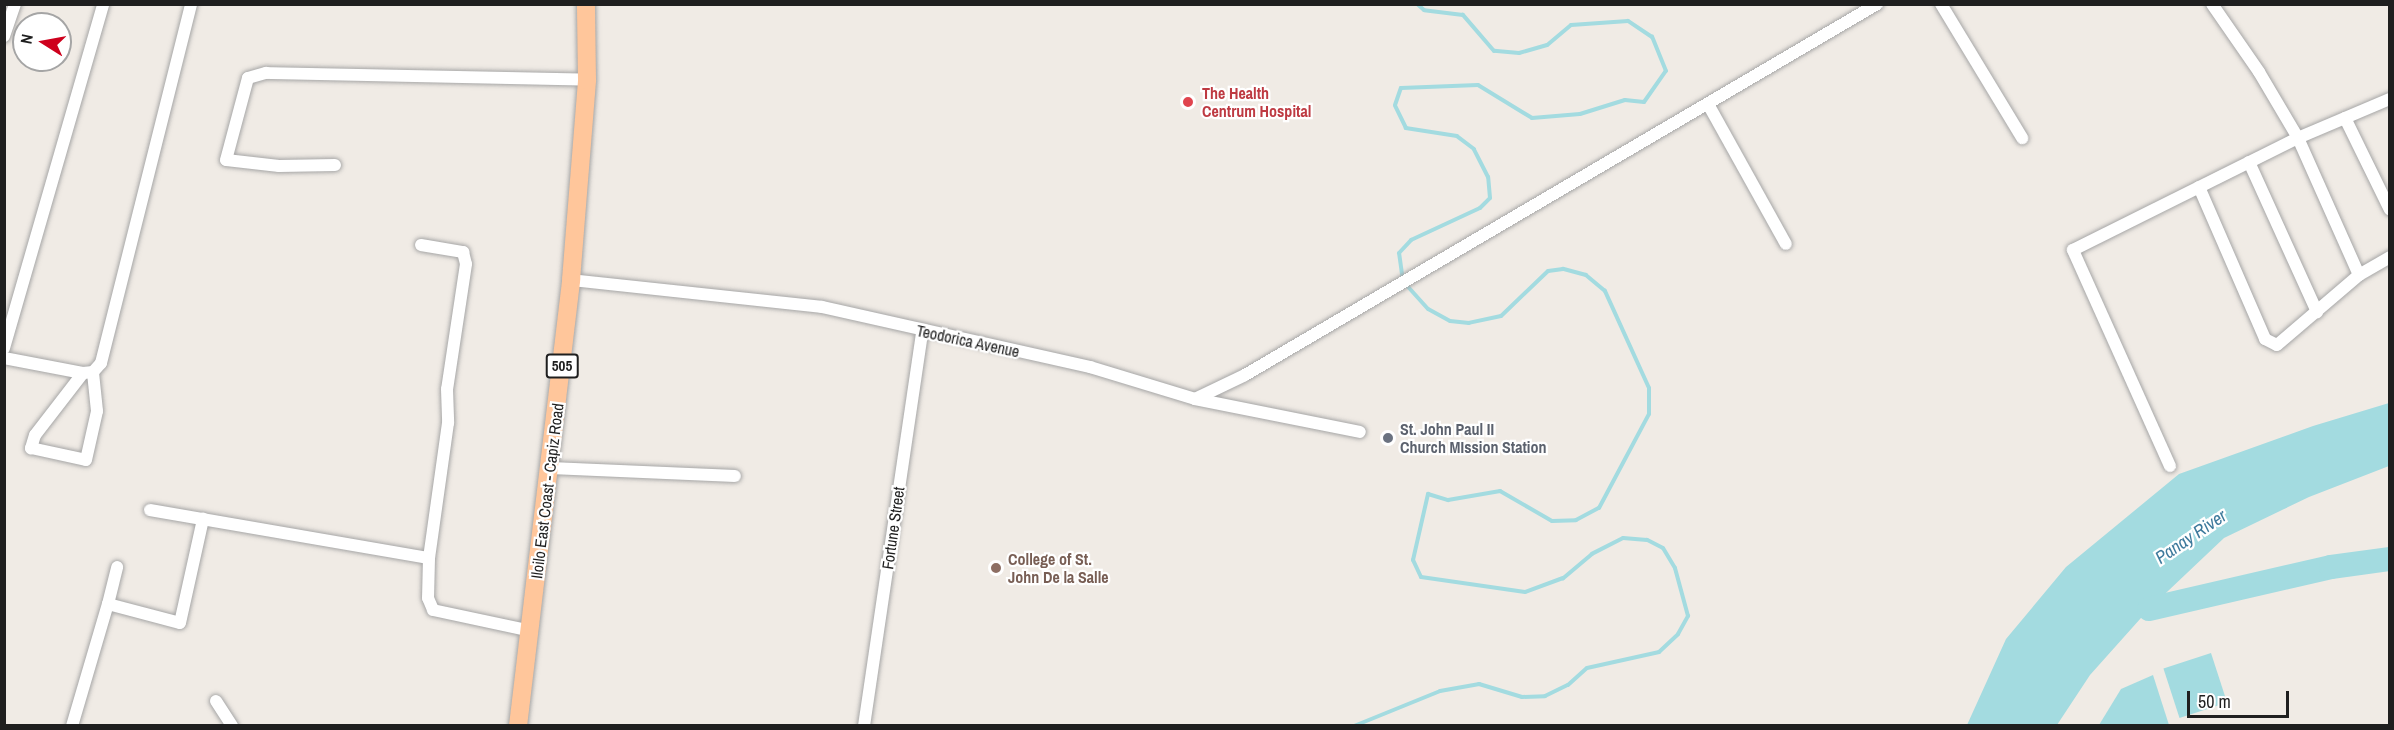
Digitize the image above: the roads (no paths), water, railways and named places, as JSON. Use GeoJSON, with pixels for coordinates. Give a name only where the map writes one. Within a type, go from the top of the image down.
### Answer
{"type":"FeatureCollection","features":[{"type":"Feature","properties":{"kind":"main road","name":"Iloilo East Coast - Capiz Road"},"geometry":{"type":"LineString","coordinates":[[518,726],[551,468],[571,279],[587,80],[586,4]]}},
{"type":"Feature","properties":{"kind":"street"},"geometry":{"type":"LineString","coordinates":[[4,36],[15,4]]}},
{"type":"Feature","properties":{"kind":"street"},"geometry":{"type":"LineString","coordinates":[[4,348],[103,4]]}},
{"type":"Feature","properties":{"kind":"street"},"geometry":{"type":"LineString","coordinates":[[88,373],[97,411],[86,460],[31,448],[35,435],[88,373],[101,363],[191,4]]}},
{"type":"Feature","properties":{"kind":"street"},"geometry":{"type":"LineString","coordinates":[[1195,399],[1245,375],[1386,290],[1877,4]]}},
{"type":"Feature","properties":{"kind":"street"},"geometry":{"type":"LineString","coordinates":[[1941,4],[2022,138]]}},
{"type":"Feature","properties":{"kind":"street"},"geometry":{"type":"LineString","coordinates":[[2212,4],[2259,72],[2298,138],[2359,274]]}},
{"type":"Feature","properties":{"kind":"street"},"geometry":{"type":"LineString","coordinates":[[335,165],[279,166],[226,160],[248,78],[266,74],[587,80]]}},
{"type":"Feature","properties":{"kind":"street"},"geometry":{"type":"LineString","coordinates":[[2170,466],[2073,250],[2298,138],[2390,99]]}},
{"type":"Feature","properties":{"kind":"street"},"geometry":{"type":"LineString","coordinates":[[1708,104],[1786,244]]}},
{"type":"Feature","properties":{"kind":"street"},"geometry":{"type":"LineString","coordinates":[[2344,118],[2390,210]]}},
{"type":"Feature","properties":{"kind":"street"},"geometry":{"type":"LineString","coordinates":[[2249,162],[2317,312]]}},
{"type":"Feature","properties":{"kind":"street"},"geometry":{"type":"LineString","coordinates":[[2199,187],[2265,339],[2277,345],[2359,274],[2390,257]]}},
{"type":"Feature","properties":{"kind":"street"},"geometry":{"type":"LineString","coordinates":[[421,245],[463,252],[466,264],[429,558],[428,592],[433,610],[531,631]]}},
{"type":"Feature","properties":{"kind":"street","name":"Teodorica Avenue"},"geometry":{"type":"LineString","coordinates":[[571,279],[822,307],[1090,368],[1195,399],[1360,432]]}},
{"type":"Feature","properties":{"kind":"street","name":"Fortune Street"},"geometry":{"type":"LineString","coordinates":[[864,726],[922,331]]}},
{"type":"Feature","properties":{"kind":"street"},"geometry":{"type":"LineString","coordinates":[[4,358],[88,373]]}},
{"type":"Feature","properties":{"kind":"street"},"geometry":{"type":"LineString","coordinates":[[551,468],[735,476]]}},
{"type":"Feature","properties":{"kind":"street"},"geometry":{"type":"LineString","coordinates":[[150,510],[429,558]]}},
{"type":"Feature","properties":{"kind":"street"},"geometry":{"type":"LineString","coordinates":[[108,604],[180,623],[203,519]]}},
{"type":"Feature","properties":{"kind":"street"},"geometry":{"type":"LineString","coordinates":[[72,726],[117,567]]}},
{"type":"Feature","properties":{"kind":"street"},"geometry":{"type":"LineString","coordinates":[[216,701],[231,726]]}},
{"type":"Feature","properties":{"kind":"water","name":"Panay River"},"geometry":{"type":"Polygon","coordinates":[[[2389,403],[2389,466],[2309,497],[2224,538],[2149,609],[2090,675],[2057,725],[1967,725],[2006,639],[2066,567],[2179,474],[2313,426],[2389,403]]]}},
{"type":"Feature","properties":{"kind":"water"},"geometry":{"type":"Polygon","coordinates":[[[2211,653],[2227,702],[2180,718],[2163,668],[2211,653]]]}},
{"type":"Feature","properties":{"kind":"water"},"geometry":{"type":"Polygon","coordinates":[[[2153,675],[2169,725],[2099,725],[2121,689],[2153,675]]]}},
{"type":"Feature","properties":{"kind":"waterway"},"geometry":{"type":"LineString","coordinates":[[1354,726],[1440,691],[1479,684],[1522,697],[1545,696],[1568,685],[1587,668],[1659,652],[1678,634],[1688,616],[1675,568],[1663,548],[1647,540],[1623,538],[1592,554],[1563,578],[1525,592],[1421,577],[1413,560],[1428,494],[1448,500],[1500,491],[1552,521],[1576,520],[1599,508],[1649,414],[1649,388],[1605,291],[1586,275],[1563,269],[1548,271],[1501,316],[1469,323],[1450,321],[1428,309],[1403,281],[1399,253],[1411,240],[1480,208],[1490,198],[1488,177],[1474,149],[1457,136],[1406,128],[1395,105],[1401,88],[1478,85],[1532,118],[1580,114],[1625,100],[1644,102],[1666,71],[1652,37],[1628,21],[1571,25],[1547,45],[1519,53],[1494,51],[1463,15],[1424,10],[1417,4]]}},
{"type":"Feature","properties":{"kind":"waterway"},"geometry":{"type":"LineString","coordinates":[[2149,609],[2331,567],[2390,559]]}},
{"type":"Feature","properties":{"kind":"place","name":"The Health Centrum Hospital"},"geometry":{"type":"Point","coordinates":[1188,102]}},
{"type":"Feature","properties":{"kind":"place","name":"St. John Paul II Church MIssion Station"},"geometry":{"type":"Point","coordinates":[1388,438]}},
{"type":"Feature","properties":{"kind":"place","name":"College of St. John De la Salle"},"geometry":{"type":"Point","coordinates":[996,568]}}]}
